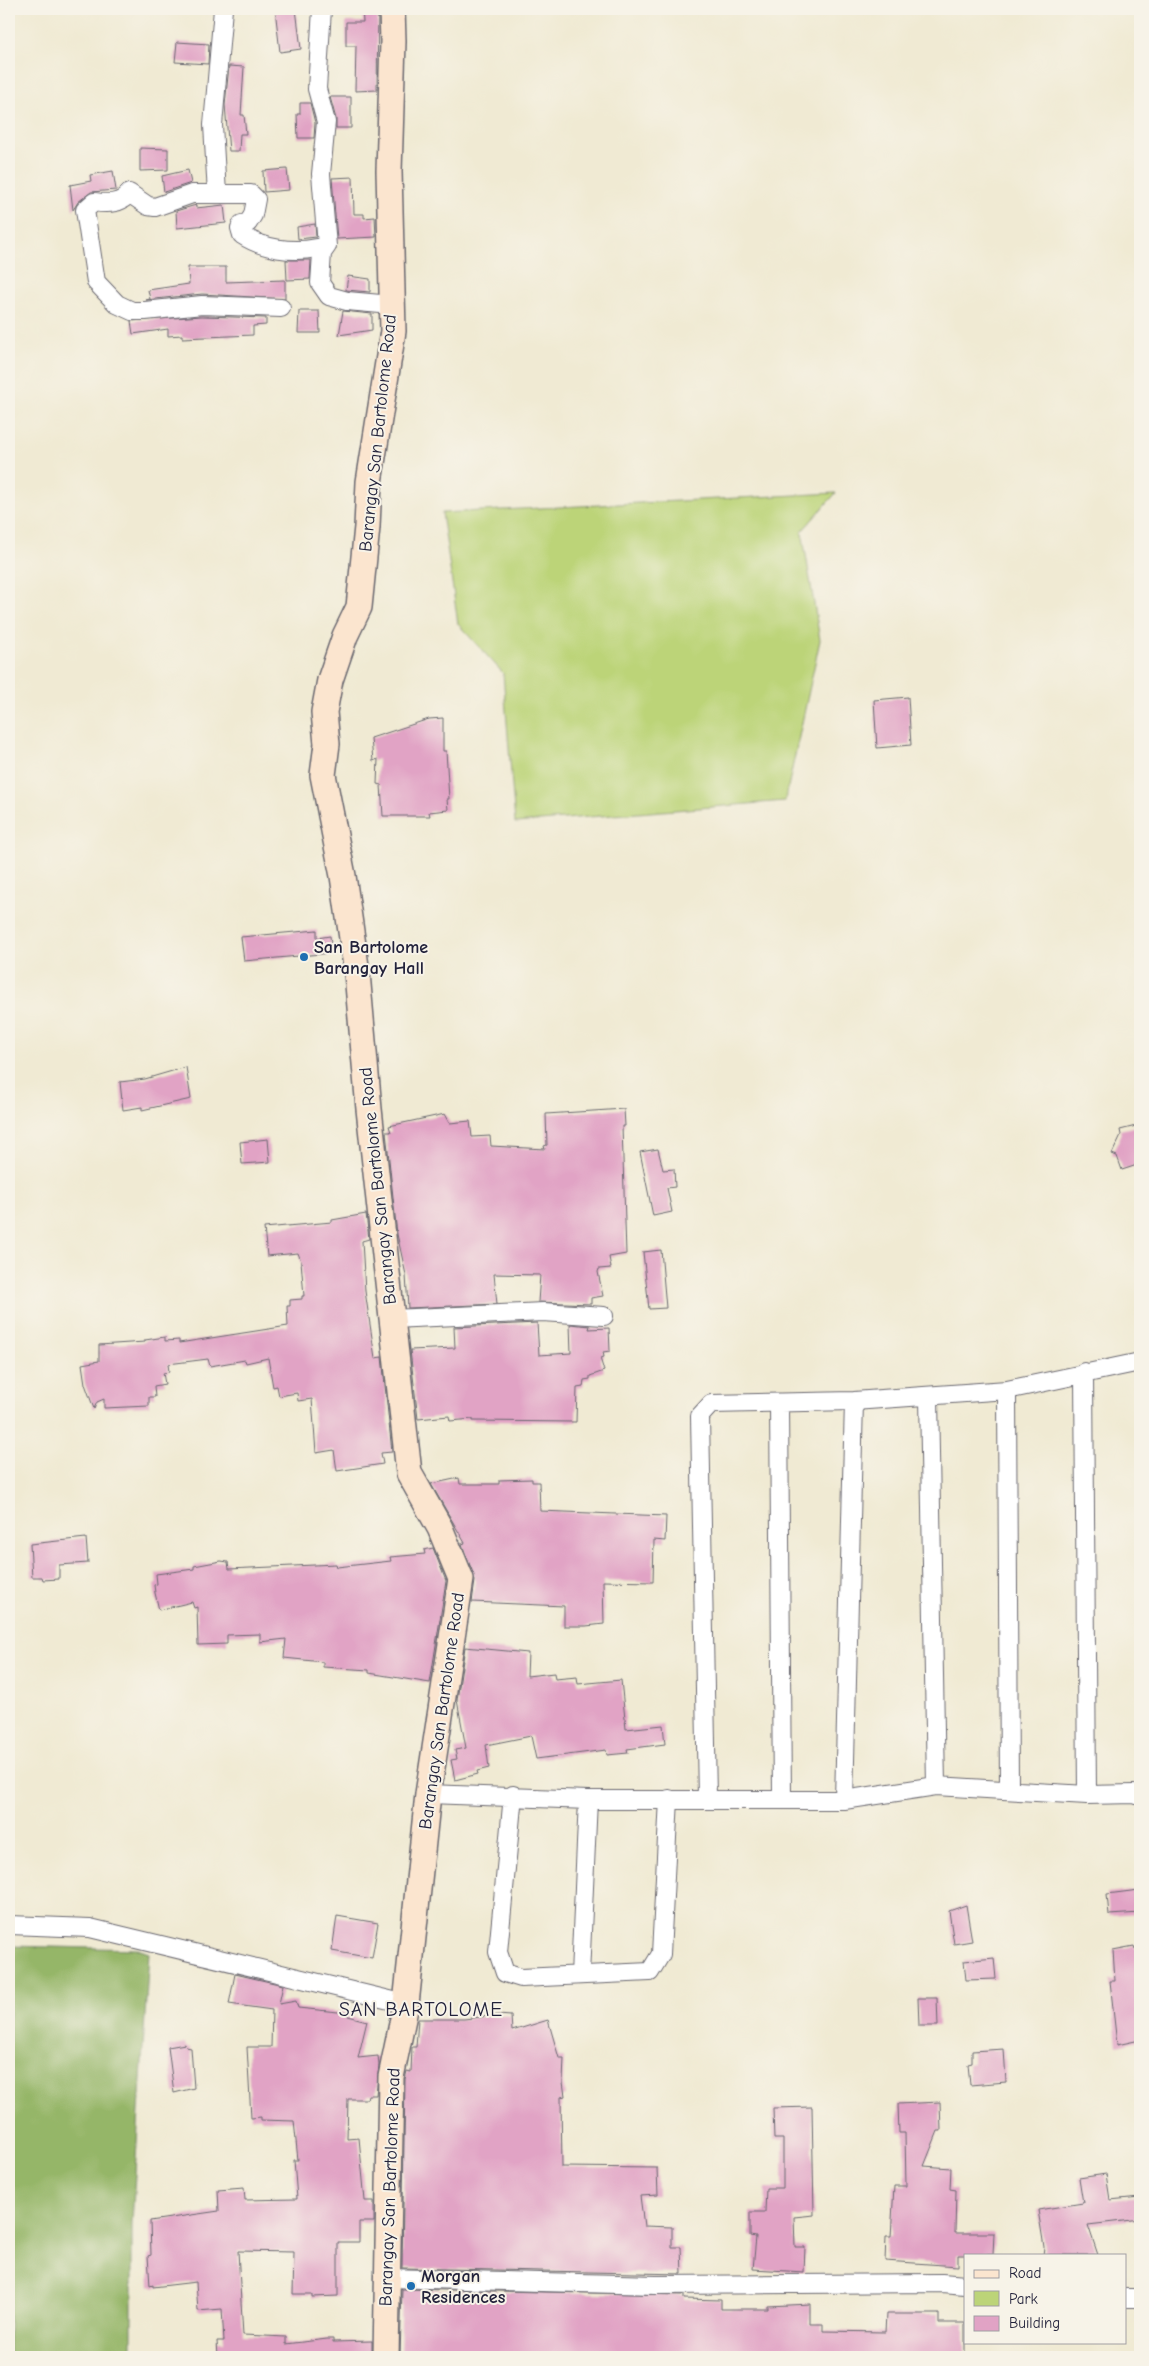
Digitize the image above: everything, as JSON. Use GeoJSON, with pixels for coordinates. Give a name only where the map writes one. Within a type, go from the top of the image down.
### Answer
{"type":"FeatureCollection","features":[{"type":"Feature","properties":{"kind":"street"},"geometry":{"type":"LineString","coordinates":[[217,194],[213,126],[223,9]]}},
{"type":"Feature","properties":{"kind":"street"},"geometry":{"type":"LineString","coordinates":[[322,9],[317,90],[326,122],[321,174],[327,246],[322,253],[320,283],[329,296],[347,301],[392,305]]}},
{"type":"Feature","properties":{"kind":"street","name":"Barangay San Bartolome Road"},"geometry":{"type":"LineString","coordinates":[[386,2357],[391,2077],[406,2004],[428,1794],[461,1579],[440,1528],[409,1473],[357,973],[342,876],[323,774],[327,744],[324,712],[330,680],[345,636],[359,608],[369,482],[393,332],[389,171],[393,41],[392,9]]}},
{"type":"Feature","properties":{"kind":"street"},"geometry":{"type":"LineString","coordinates":[[281,308],[202,305],[145,311],[132,310],[117,304],[96,282],[85,210],[94,202],[104,204],[117,201],[126,197],[129,193],[148,206],[155,208],[192,194],[251,194],[256,199],[253,215],[248,223],[242,224],[240,228],[242,235],[253,242],[276,248],[306,250],[317,248],[322,253]]}},
{"type":"Feature","properties":{"kind":"street"},"geometry":{"type":"LineString","coordinates":[[392,1319],[543,1312],[604,1316]]}},
{"type":"Feature","properties":{"kind":"street"},"geometry":{"type":"LineString","coordinates":[[707,1798],[700,1416],[712,1404],[854,1402],[1007,1390],[1084,1372],[1140,1362]]}},
{"type":"Feature","properties":{"kind":"street"},"geometry":{"type":"LineString","coordinates":[[1084,1372],[1087,1795]]}},
{"type":"Feature","properties":{"kind":"street"},"geometry":{"type":"LineString","coordinates":[[1007,1390],[1010,1790]]}},
{"type":"Feature","properties":{"kind":"street"},"geometry":{"type":"LineString","coordinates":[[929,1397],[936,1786]]}},
{"type":"Feature","properties":{"kind":"street"},"geometry":{"type":"LineString","coordinates":[[844,1800],[854,1402]]}},
{"type":"Feature","properties":{"kind":"street"},"geometry":{"type":"LineString","coordinates":[[779,1404],[782,1800]]}},
{"type":"Feature","properties":{"kind":"street"},"geometry":{"type":"LineString","coordinates":[[428,1794],[588,1800],[707,1798],[844,1800],[936,1786],[1087,1795],[1134,1794],[1140,1796]]}},
{"type":"Feature","properties":{"kind":"street"},"geometry":{"type":"LineString","coordinates":[[514,1796],[498,1952],[505,1973],[521,1978],[650,1972],[661,1954],[669,1799]]}},
{"type":"Feature","properties":{"kind":"street"},"geometry":{"type":"LineString","coordinates":[[580,1975],[588,1800]]}},
{"type":"Feature","properties":{"kind":"street"},"geometry":{"type":"LineString","coordinates":[[9,1925],[90,1928],[406,2004]]}},
{"type":"Feature","properties":{"kind":"street"},"geometry":{"type":"LineString","coordinates":[[386,2278],[656,2284],[942,2283],[964,2286]]}},
{"type":"Feature","properties":{"kind":"street"},"geometry":{"type":"LineString","coordinates":[[1126,2298],[1140,2298]]}},
{"type":"Feature","properties":{"kind":"green space"},"geometry":{"type":"Polygon","coordinates":[[[836,493],[802,531],[820,640],[785,801],[515,823],[503,673],[458,624],[442,513],[836,493]]]}},
{"type":"Feature","properties":{"kind":"green space"},"geometry":{"type":"Polygon","coordinates":[[[9,1946],[138,1949],[149,1953],[132,2222],[132,2357],[9,2357],[9,1946]]]}},
{"type":"Feature","properties":{"kind":"building"},"geometry":{"type":"Polygon","coordinates":[[[275,9],[296,9],[301,49],[280,52],[275,9]]]}},
{"type":"Feature","properties":{"kind":"building"},"geometry":{"type":"Polygon","coordinates":[[[362,9],[378,9],[377,90],[355,91],[356,46],[346,46],[346,22],[363,22],[362,9]]]}},
{"type":"Feature","properties":{"kind":"building"},"geometry":{"type":"Polygon","coordinates":[[[177,42],[209,44],[208,64],[175,62],[177,42]]]}},
{"type":"Feature","properties":{"kind":"building"},"geometry":{"type":"Polygon","coordinates":[[[229,66],[244,67],[241,115],[244,115],[246,134],[240,134],[239,151],[229,151],[225,105],[229,66]]]}},
{"type":"Feature","properties":{"kind":"building"},"geometry":{"type":"Polygon","coordinates":[[[330,97],[351,97],[351,128],[336,128],[336,119],[330,97]]]}},
{"type":"Feature","properties":{"kind":"building"},"geometry":{"type":"Polygon","coordinates":[[[300,103],[310,103],[315,123],[314,138],[298,138],[297,114],[300,114],[300,103]]]}},
{"type":"Feature","properties":{"kind":"building"},"geometry":{"type":"Polygon","coordinates":[[[140,148],[168,149],[168,170],[140,171],[140,148]]]}},
{"type":"Feature","properties":{"kind":"building"},"geometry":{"type":"Polygon","coordinates":[[[287,169],[289,190],[264,192],[263,171],[287,169]]]}},
{"type":"Feature","properties":{"kind":"building"},"geometry":{"type":"Polygon","coordinates":[[[188,170],[191,183],[164,192],[162,176],[188,170]]]}},
{"type":"Feature","properties":{"kind":"building"},"geometry":{"type":"Polygon","coordinates":[[[113,171],[116,190],[91,192],[78,202],[73,210],[70,185],[91,181],[90,175],[113,171]]]}},
{"type":"Feature","properties":{"kind":"building"},"geometry":{"type":"Polygon","coordinates":[[[353,177],[354,214],[364,214],[364,218],[375,217],[376,237],[337,239],[332,178],[353,177]]]}},
{"type":"Feature","properties":{"kind":"building"},"geometry":{"type":"Polygon","coordinates":[[[196,205],[196,208],[224,205],[226,223],[177,228],[176,211],[196,205]]]}},
{"type":"Feature","properties":{"kind":"building"},"geometry":{"type":"Polygon","coordinates":[[[315,224],[316,237],[298,239],[297,227],[315,224]]]}},
{"type":"Feature","properties":{"kind":"building"},"geometry":{"type":"Polygon","coordinates":[[[286,260],[311,260],[310,279],[287,280],[286,260]]]}},
{"type":"Feature","properties":{"kind":"building"},"geometry":{"type":"Polygon","coordinates":[[[188,267],[226,267],[226,282],[285,280],[285,299],[202,294],[146,300],[150,299],[148,290],[189,284],[188,267]]]}},
{"type":"Feature","properties":{"kind":"building"},"geometry":{"type":"Polygon","coordinates":[[[348,276],[370,279],[370,292],[346,290],[348,276]]]}},
{"type":"Feature","properties":{"kind":"building"},"geometry":{"type":"Polygon","coordinates":[[[299,311],[319,311],[320,333],[298,333],[299,311]]]}},
{"type":"Feature","properties":{"kind":"building"},"geometry":{"type":"Polygon","coordinates":[[[343,311],[372,314],[372,330],[339,335],[343,311]]]}},
{"type":"Feature","properties":{"kind":"building"},"geometry":{"type":"Polygon","coordinates":[[[202,316],[266,318],[266,325],[253,326],[253,335],[182,338],[182,335],[168,336],[168,329],[133,334],[131,321],[202,316]]]}},
{"type":"Feature","properties":{"kind":"building"},"geometry":{"type":"Polygon","coordinates":[[[908,697],[911,745],[877,748],[874,700],[908,697]]]}},
{"type":"Feature","properties":{"kind":"building"},"geometry":{"type":"Polygon","coordinates":[[[443,718],[443,751],[446,751],[448,810],[429,812],[430,816],[383,816],[381,785],[377,784],[378,759],[373,761],[371,738],[429,719],[443,718]]]}},
{"type":"Feature","properties":{"kind":"building"},"geometry":{"type":"Polygon","coordinates":[[[317,930],[317,938],[330,936],[332,953],[244,961],[241,937],[317,930]]]}},
{"type":"Feature","properties":{"kind":"building"},"geometry":{"type":"Polygon","coordinates":[[[186,1067],[191,1099],[142,1110],[142,1107],[123,1110],[120,1082],[145,1079],[186,1067]]]}},
{"type":"Feature","properties":{"kind":"building"},"geometry":{"type":"Polygon","coordinates":[[[624,1109],[625,1126],[622,1126],[626,1254],[609,1257],[611,1268],[599,1269],[603,1296],[591,1298],[591,1304],[538,1302],[540,1275],[494,1274],[497,1304],[408,1308],[406,1275],[397,1234],[386,1132],[391,1132],[389,1126],[445,1114],[450,1123],[470,1121],[472,1137],[490,1136],[491,1146],[545,1149],[544,1146],[547,1145],[546,1114],[624,1109]]]}},
{"type":"Feature","properties":{"kind":"building"},"geometry":{"type":"Polygon","coordinates":[[[1140,1125],[1140,1164],[1122,1170],[1117,1156],[1112,1154],[1121,1135],[1120,1130],[1140,1125]]]}},
{"type":"Feature","properties":{"kind":"building"},"geometry":{"type":"Polygon","coordinates":[[[268,1139],[270,1162],[242,1164],[240,1142],[268,1139]]]}},
{"type":"Feature","properties":{"kind":"building"},"geometry":{"type":"Polygon","coordinates":[[[658,1149],[663,1170],[674,1169],[675,1187],[667,1188],[672,1212],[653,1216],[640,1152],[658,1149]]]}},
{"type":"Feature","properties":{"kind":"building"},"geometry":{"type":"Polygon","coordinates":[[[366,1214],[369,1239],[362,1241],[365,1291],[375,1358],[382,1357],[392,1452],[381,1453],[383,1464],[337,1471],[334,1450],[316,1453],[312,1399],[298,1401],[297,1393],[279,1396],[277,1386],[273,1387],[268,1358],[246,1363],[245,1360],[210,1366],[208,1359],[168,1364],[169,1372],[163,1373],[165,1384],[154,1386],[155,1397],[149,1397],[149,1406],[104,1408],[104,1399],[97,1402],[94,1409],[85,1384],[82,1364],[99,1361],[99,1345],[145,1342],[145,1340],[165,1337],[165,1341],[179,1340],[179,1343],[288,1326],[287,1306],[290,1306],[290,1300],[302,1299],[302,1296],[304,1296],[301,1261],[298,1253],[267,1256],[264,1228],[332,1222],[332,1220],[366,1214]]]}},
{"type":"Feature","properties":{"kind":"building"},"geometry":{"type":"Polygon","coordinates":[[[661,1250],[666,1308],[649,1309],[643,1252],[661,1250]]]}},
{"type":"Feature","properties":{"kind":"building"},"geometry":{"type":"Polygon","coordinates":[[[537,1323],[539,1355],[571,1353],[570,1324],[590,1326],[589,1329],[609,1328],[610,1351],[603,1352],[604,1357],[600,1358],[604,1371],[590,1376],[590,1379],[584,1380],[583,1387],[577,1388],[576,1422],[473,1421],[473,1419],[450,1421],[449,1416],[418,1419],[410,1350],[455,1348],[454,1327],[537,1323]]]}},
{"type":"Feature","properties":{"kind":"building"},"geometry":{"type":"Polygon","coordinates":[[[459,1478],[460,1484],[499,1484],[499,1480],[532,1479],[532,1482],[539,1482],[540,1511],[666,1516],[665,1541],[654,1540],[653,1582],[603,1581],[604,1624],[586,1626],[564,1626],[564,1606],[472,1602],[475,1581],[462,1544],[465,1543],[431,1484],[459,1478]]]}},
{"type":"Feature","properties":{"kind":"building"},"geometry":{"type":"Polygon","coordinates":[[[86,1538],[88,1563],[59,1565],[59,1579],[43,1580],[42,1577],[32,1577],[30,1544],[86,1538]]]}},
{"type":"Feature","properties":{"kind":"building"},"geometry":{"type":"Polygon","coordinates":[[[433,1548],[446,1581],[430,1683],[369,1673],[369,1670],[323,1667],[323,1662],[284,1658],[286,1639],[260,1642],[260,1634],[227,1635],[227,1644],[198,1645],[197,1607],[194,1608],[192,1602],[159,1610],[155,1593],[154,1585],[157,1584],[156,1574],[194,1569],[194,1566],[221,1561],[228,1562],[229,1569],[336,1564],[337,1567],[391,1561],[390,1557],[425,1554],[424,1550],[433,1548]]]}},
{"type":"Feature","properties":{"kind":"building"},"geometry":{"type":"Polygon","coordinates":[[[465,1647],[528,1653],[527,1676],[554,1673],[555,1679],[577,1677],[578,1684],[621,1680],[626,1729],[663,1725],[665,1744],[627,1749],[628,1753],[607,1755],[606,1750],[536,1759],[531,1736],[486,1745],[489,1768],[477,1771],[478,1774],[455,1780],[451,1760],[457,1759],[455,1750],[466,1748],[457,1700],[465,1647]]]}},
{"type":"Feature","properties":{"kind":"building"},"geometry":{"type":"Polygon","coordinates":[[[1139,1890],[1140,1913],[1109,1915],[1107,1894],[1139,1890]]]}},
{"type":"Feature","properties":{"kind":"building"},"geometry":{"type":"Polygon","coordinates":[[[966,1905],[972,1941],[954,1944],[949,1911],[966,1905]]]}},
{"type":"Feature","properties":{"kind":"building"},"geometry":{"type":"Polygon","coordinates":[[[337,1916],[378,1923],[372,1958],[332,1951],[337,1916]]]}},
{"type":"Feature","properties":{"kind":"building"},"geometry":{"type":"Polygon","coordinates":[[[1134,1946],[1135,1949],[1140,1948],[1140,2040],[1117,2045],[1110,1981],[1115,1981],[1113,1950],[1134,1946]]]}},
{"type":"Feature","properties":{"kind":"building"},"geometry":{"type":"Polygon","coordinates":[[[994,1958],[996,1979],[966,1980],[964,1961],[994,1958]]]}},
{"type":"Feature","properties":{"kind":"building"},"geometry":{"type":"Polygon","coordinates":[[[235,1974],[283,1985],[279,2004],[296,2001],[298,2008],[348,2013],[348,2016],[367,2021],[358,2058],[378,2056],[379,2065],[376,2095],[368,2095],[367,2099],[348,2099],[347,2139],[359,2138],[365,2201],[374,2201],[374,2222],[359,2222],[359,2242],[338,2242],[338,2296],[312,2297],[312,2294],[293,2294],[294,2252],[238,2251],[243,2335],[286,2337],[286,2344],[327,2339],[333,2339],[333,2342],[372,2341],[372,2357],[218,2357],[217,2341],[224,2341],[222,2309],[198,2311],[196,2282],[150,2286],[148,2256],[151,2255],[150,2221],[219,2211],[218,2190],[244,2188],[245,2200],[297,2199],[294,2160],[298,2160],[294,2121],[261,2120],[261,2117],[251,2118],[247,2047],[271,2047],[272,2010],[229,2004],[235,1974]]]}},
{"type":"Feature","properties":{"kind":"building"},"geometry":{"type":"Polygon","coordinates":[[[918,1998],[937,1998],[938,2026],[919,2026],[918,1998]]]}},
{"type":"Feature","properties":{"kind":"building"},"geometry":{"type":"Polygon","coordinates":[[[498,2015],[511,2016],[512,2031],[548,2020],[559,2058],[564,2058],[563,2082],[565,2096],[561,2097],[562,2167],[657,2168],[658,2195],[640,2196],[644,2226],[672,2227],[672,2247],[681,2247],[682,2274],[402,2268],[405,2079],[407,2071],[411,2072],[412,2047],[416,2047],[418,2019],[464,2019],[498,2015]]]}},
{"type":"Feature","properties":{"kind":"building"},"geometry":{"type":"Polygon","coordinates":[[[185,2044],[186,2047],[191,2048],[194,2088],[174,2093],[168,2047],[185,2044]]]}},
{"type":"Feature","properties":{"kind":"building"},"geometry":{"type":"Polygon","coordinates":[[[1004,2049],[1006,2082],[970,2085],[968,2064],[972,2063],[972,2051],[1004,2049]]]}},
{"type":"Feature","properties":{"kind":"building"},"geometry":{"type":"Polygon","coordinates":[[[940,2102],[941,2131],[938,2131],[924,2166],[951,2168],[950,2189],[956,2190],[955,2233],[994,2233],[993,2254],[958,2255],[958,2266],[885,2261],[886,2237],[891,2237],[894,2186],[906,2186],[905,2133],[899,2133],[898,2104],[940,2102]]]}},
{"type":"Feature","properties":{"kind":"building"},"geometry":{"type":"Polygon","coordinates":[[[812,2107],[814,2215],[794,2217],[795,2247],[805,2247],[804,2272],[753,2269],[756,2237],[750,2236],[750,2212],[765,2212],[766,2188],[783,2188],[783,2139],[774,2139],[773,2108],[812,2107]]]}},
{"type":"Feature","properties":{"kind":"building"},"geometry":{"type":"Polygon","coordinates":[[[1106,2174],[1110,2200],[1140,2197],[1140,2219],[1088,2225],[1098,2254],[1043,2254],[1044,2247],[1038,2210],[1083,2203],[1079,2178],[1106,2174]]]}},
{"type":"Feature","properties":{"kind":"building"},"geometry":{"type":"Polygon","coordinates":[[[402,2289],[684,2295],[684,2299],[721,2300],[721,2309],[768,2309],[768,2306],[810,2304],[810,2324],[823,2324],[823,2331],[885,2332],[886,2314],[939,2314],[939,2323],[964,2323],[965,2344],[965,2357],[507,2357],[507,2354],[475,2357],[400,2357],[402,2289]]]}},
{"type":"Feature","properties":{"kind":"place","name":"San Bartolome Barangay Hall"},"geometry":{"type":"Point","coordinates":[304,957]}},
{"type":"Feature","properties":{"kind":"place","name":"Morgan Residences"},"geometry":{"type":"Point","coordinates":[411,2286]}},
{"type":"Feature","properties":{"kind":"district","name":"SAN BARTOLOME"},"geometry":{"type":"Point","coordinates":[421,2009]}}]}
